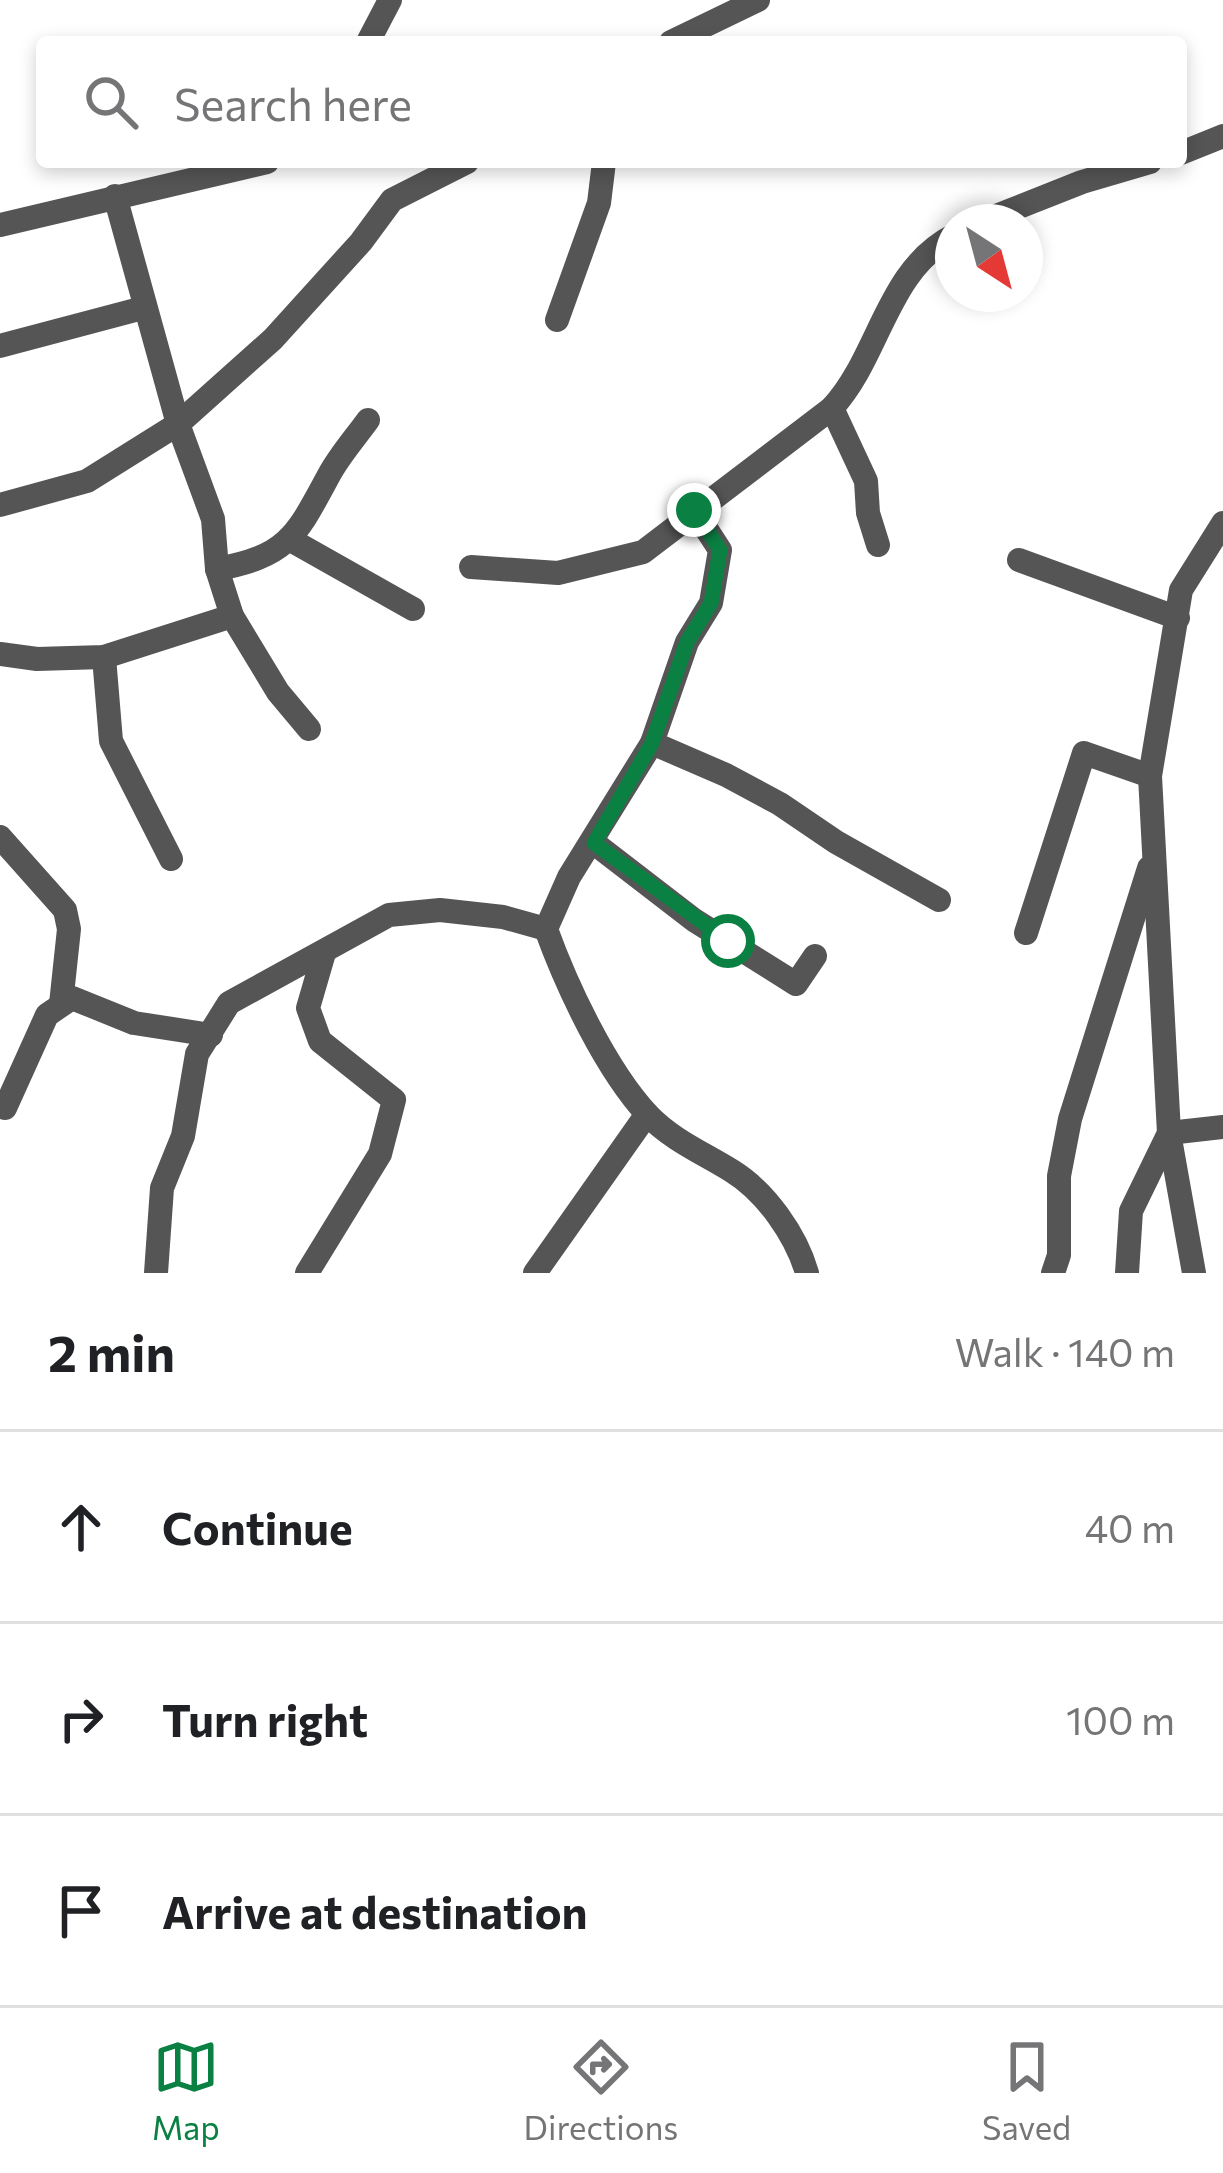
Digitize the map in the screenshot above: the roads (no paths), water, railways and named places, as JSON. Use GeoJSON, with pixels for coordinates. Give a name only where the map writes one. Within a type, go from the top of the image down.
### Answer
{"type":"FeatureCollection","features":[{"type":"Feature","properties":{"kind":"street"},"geometry":{"type":"LineString","coordinates":[[371,36],[390,0]]}},
{"type":"Feature","properties":{"kind":"street"},"geometry":{"type":"LineString","coordinates":[[683,36],[758,0]]}},
{"type":"Feature","properties":{"kind":"street"},"geometry":{"type":"LineString","coordinates":[[1187,151],[1223,136]]}},
{"type":"Feature","properties":{"kind":"street"},"geometry":{"type":"LineString","coordinates":[[0,225],[240,168]]}},
{"type":"Feature","properties":{"kind":"street"},"geometry":{"type":"LineString","coordinates":[[0,505],[87,482],[178,424],[273,340],[362,242],[392,200],[455,168]]}},
{"type":"Feature","properties":{"kind":"street"},"geometry":{"type":"LineString","coordinates":[[556,320],[598,203],[603,168]]}},
{"type":"Feature","properties":{"kind":"street"},"geometry":{"type":"LineString","coordinates":[[1026,204],[1130,168]]}},
{"type":"Feature","properties":{"kind":"street"},"geometry":{"type":"LineString","coordinates":[[116,196],[143,308],[213,519],[217,569],[232,616],[278,692],[309,729]]}},
{"type":"Feature","properties":{"kind":"street"},"geometry":{"type":"LineString","coordinates":[[471,567],[558,573],[643,552],[832,408],[868,358],[893,297],[935,251]]}},
{"type":"Feature","properties":{"kind":"street"},"geometry":{"type":"LineString","coordinates":[[0,346],[143,308]]}},
{"type":"Feature","properties":{"kind":"street"},"geometry":{"type":"LineString","coordinates":[[832,408],[866,481],[868,513],[878,545]]}},
{"type":"Feature","properties":{"kind":"street"},"geometry":{"type":"LineString","coordinates":[[217,569],[250,563],[289,539],[306,522],[331,471],[368,420]]}},
{"type":"Feature","properties":{"kind":"street"},"geometry":{"type":"LineString","coordinates":[[694,510],[720,550],[711,603],[687,642],[652,743],[569,877],[546,929],[597,1041],[647,1114],[684,1144],[737,1174],[774,1211],[801,1251],[807,1273]]}},
{"type":"Feature","properties":{"kind":"street"},"geometry":{"type":"LineString","coordinates":[[1194,1273],[1169,1133],[1150,776],[1181,590],[1223,523]]}},
{"type":"Feature","properties":{"kind":"street"},"geometry":{"type":"LineString","coordinates":[[289,539],[413,608]]}},
{"type":"Feature","properties":{"kind":"street"},"geometry":{"type":"LineString","coordinates":[[1019,560],[1178,619]]}},
{"type":"Feature","properties":{"kind":"street"},"geometry":{"type":"LineString","coordinates":[[0,654],[37,659],[104,657],[232,616]]}},
{"type":"Feature","properties":{"kind":"street"},"geometry":{"type":"LineString","coordinates":[[104,657],[111,741],[171,859]]}},
{"type":"Feature","properties":{"kind":"street"},"geometry":{"type":"LineString","coordinates":[[652,743],[780,804],[939,900]]}},
{"type":"Feature","properties":{"kind":"street"},"geometry":{"type":"LineString","coordinates":[[1026,933],[1084,753],[1150,776]]}},
{"type":"Feature","properties":{"kind":"street"},"geometry":{"type":"LineString","coordinates":[[0,837],[65,910],[69,929],[61,1004]]}},
{"type":"Feature","properties":{"kind":"street"},"geometry":{"type":"LineString","coordinates":[[594,843],[694,920],[796,984],[815,956]]}},
{"type":"Feature","properties":{"kind":"street"},"geometry":{"type":"LineString","coordinates":[[1053,1273],[1059,1255],[1059,1176],[1070,1119],[1155,849]]}},
{"type":"Feature","properties":{"kind":"street"},"geometry":{"type":"LineString","coordinates":[[156,1273],[162,1188],[183,1136],[197,1054],[229,1003],[389,914],[440,910],[503,917],[546,929]]}},
{"type":"Feature","properties":{"kind":"street"},"geometry":{"type":"LineString","coordinates":[[308,1273],[380,1154],[394,1100],[320,1041],[308,1008],[324,953]]}},
{"type":"Feature","properties":{"kind":"street"},"geometry":{"type":"LineString","coordinates":[[5,1108],[47,1015],[72,998],[134,1022],[211,1034]]}},
{"type":"Feature","properties":{"kind":"street"},"geometry":{"type":"LineString","coordinates":[[535,1273],[647,1114]]}},
{"type":"Feature","properties":{"kind":"street"},"geometry":{"type":"LineString","coordinates":[[1169,1133],[1223,1126]]}},
{"type":"Feature","properties":{"kind":"street"},"geometry":{"type":"LineString","coordinates":[[1127,1273],[1131,1211],[1169,1133]]}}]}
